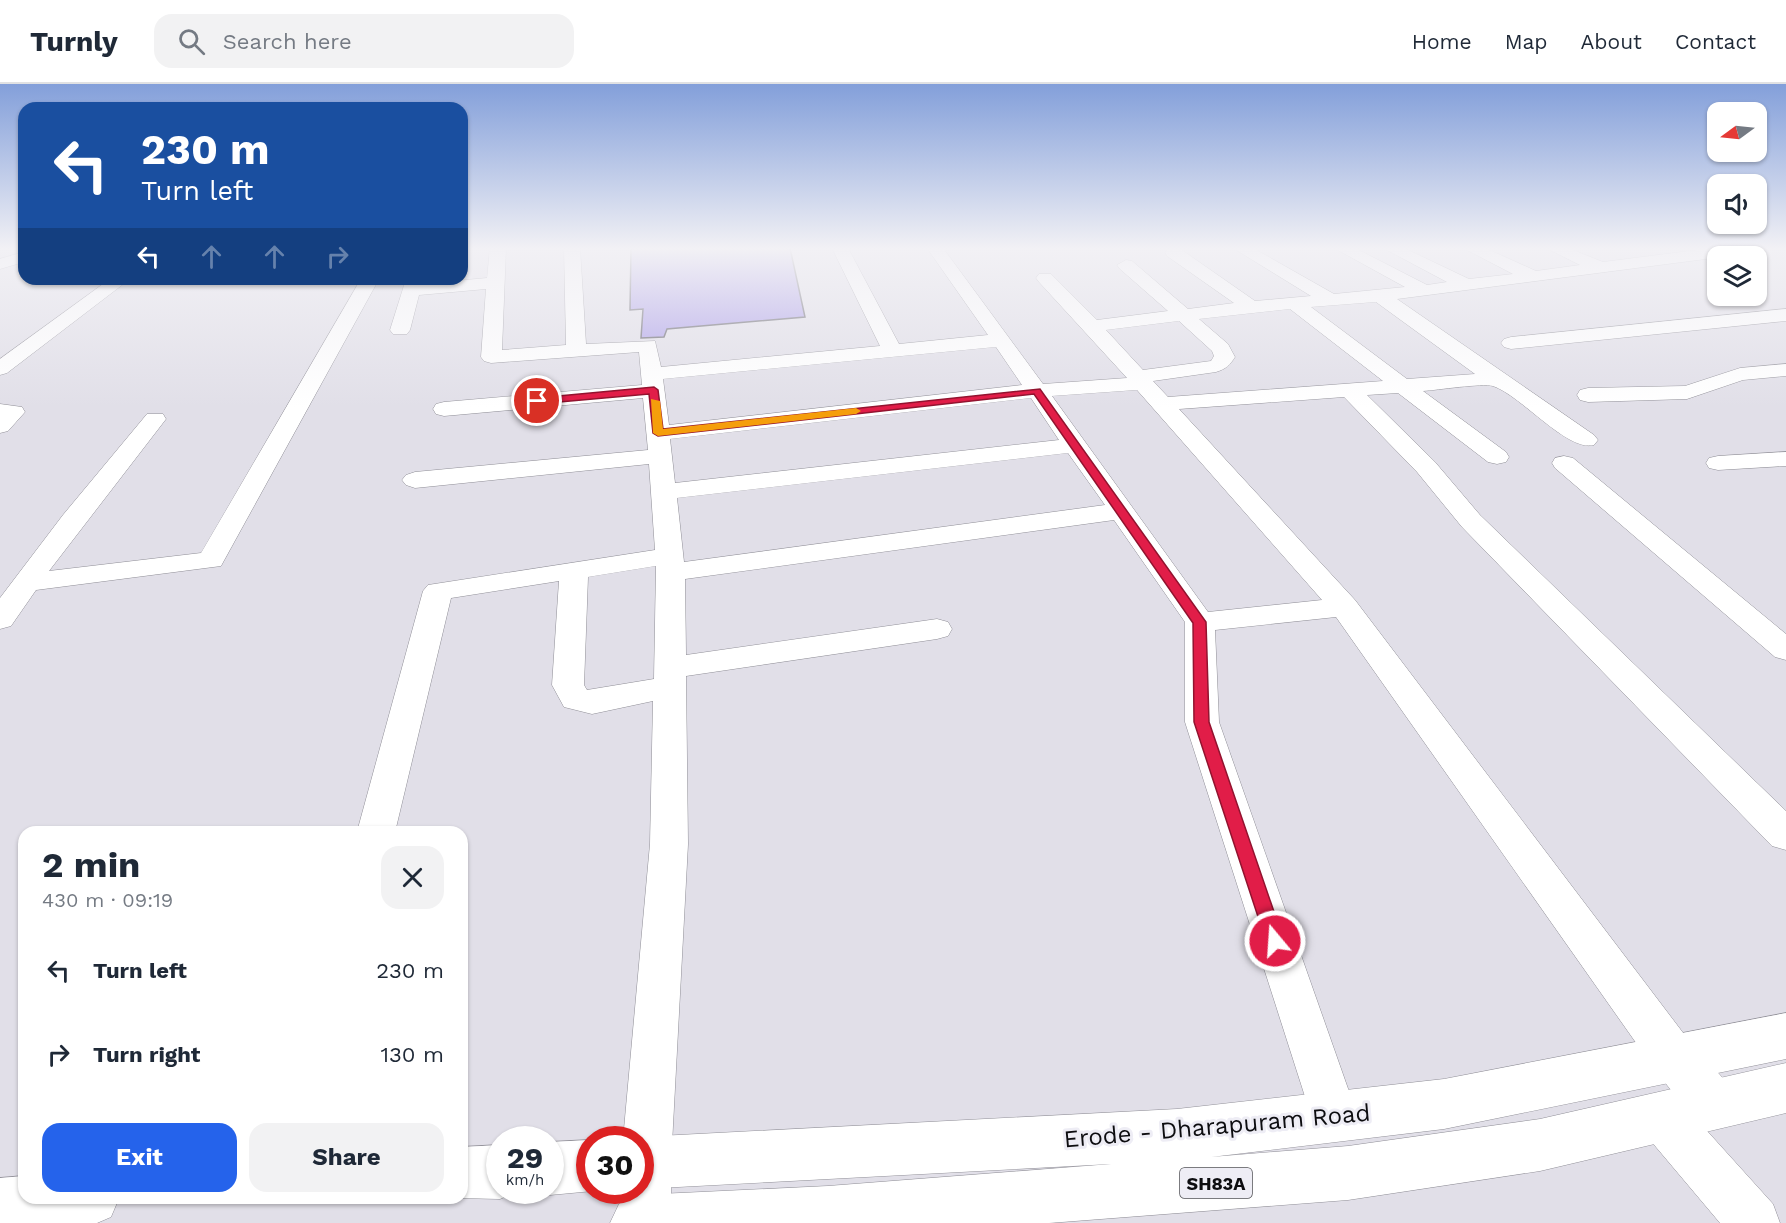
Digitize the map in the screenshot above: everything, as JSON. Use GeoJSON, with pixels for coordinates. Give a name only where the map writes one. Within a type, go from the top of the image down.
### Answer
{"type":"FeatureCollection","features":[{"type":"Feature","properties":{"kind":"main road","name":"Erode - Dharapuram Road"},"geometry":{"type":"LineString","coordinates":[[654,1162],[1177,1135],[1444,1104],[1786,1036]]}},
{"type":"Feature","properties":{"kind":"main road","name":"SH83A"},"geometry":{"type":"LineString","coordinates":[[638,1223],[828,1213],[1348,1173],[1540,1145],[1786,1088]]}},
{"type":"Feature","properties":{"kind":"main road"},"geometry":{"type":"LineString","coordinates":[[468,1174],[486,1173]]}},
{"type":"Feature","properties":{"kind":"main road"},"geometry":{"type":"LineString","coordinates":[[0,1205],[18,1204]]}},
{"type":"Feature","properties":{"kind":"street"},"geometry":{"type":"LineString","coordinates":[[0,369],[91,301]]}},
{"type":"Feature","properties":{"kind":"street"},"geometry":{"type":"LineString","coordinates":[[26,583],[211,560],[357,301]]}},
{"type":"Feature","properties":{"kind":"street"},"geometry":{"type":"LineString","coordinates":[[400,330],[408,301]]}},
{"type":"Feature","properties":{"kind":"street"},"geometry":{"type":"LineString","coordinates":[[495,301],[491,357],[648,345],[669,564],[670,678],[669,844],[646,1126]]}},
{"type":"Feature","properties":{"kind":"street"},"geometry":{"type":"LineString","coordinates":[[574,301],[576,351]]}},
{"type":"Feature","properties":{"kind":"street"},"geometry":{"type":"LineString","coordinates":[[867,301],[893,351]]}},
{"type":"Feature","properties":{"kind":"street"},"geometry":{"type":"LineString","coordinates":[[973,301],[1200,622],[1202,722],[1334,1117]]}},
{"type":"Feature","properties":{"kind":"street"},"geometry":{"type":"LineString","coordinates":[[1068,301],[1344,607],[1674,1058],[1714,1104]]}},
{"type":"Feature","properties":{"kind":"street"},"geometry":{"type":"LineString","coordinates":[[660,460],[1036,391],[1139,380],[1209,368],[1223,361],[1225,353],[1221,348],[1169,301]]}},
{"type":"Feature","properties":{"kind":"street"},"geometry":{"type":"LineString","coordinates":[[1243,301],[1251,307]]}},
{"type":"Feature","properties":{"kind":"street"},"geometry":{"type":"LineString","coordinates":[[1092,326],[1184,314],[1316,301]]}},
{"type":"Feature","properties":{"kind":"street"},"geometry":{"type":"LineString","coordinates":[[1387,301],[1495,379],[1527,397],[1586,440]]}},
{"type":"Feature","properties":{"kind":"street"},"geometry":{"type":"LineString","coordinates":[[1293,303],[1406,386],[1497,457]]}},
{"type":"Feature","properties":{"kind":"street"},"geometry":{"type":"LineString","coordinates":[[1511,343],[1786,315]]}},
{"type":"Feature","properties":{"kind":"street"},"geometry":{"type":"LineString","coordinates":[[444,409],[893,351],[1001,340]]}},
{"type":"Feature","properties":{"kind":"street"},"geometry":{"type":"LineString","coordinates":[[1588,395],[1687,392],[1740,374],[1786,370]]}},
{"type":"Feature","properties":{"kind":"street"},"geometry":{"type":"LineString","coordinates":[[1162,404],[1495,379]]}},
{"type":"Feature","properties":{"kind":"street"},"geometry":{"type":"LineString","coordinates":[[1350,390],[1426,467],[1471,521],[1786,836]]}},
{"type":"Feature","properties":{"kind":"street"},"geometry":{"type":"LineString","coordinates":[[0,411],[14,412],[0,426]]}},
{"type":"Feature","properties":{"kind":"street"},"geometry":{"type":"LineString","coordinates":[[0,619],[72,521],[154,419]]}},
{"type":"Feature","properties":{"kind":"street"},"geometry":{"type":"LineString","coordinates":[[415,480],[660,460],[1074,445]]}},
{"type":"Feature","properties":{"kind":"street"},"geometry":{"type":"LineString","coordinates":[[1718,463],[1786,459]]}},
{"type":"Feature","properties":{"kind":"street"},"geometry":{"type":"LineString","coordinates":[[1564,463],[1786,650]]}},
{"type":"Feature","properties":{"kind":"street"},"geometry":{"type":"LineString","coordinates":[[378,826],[438,591],[574,570],[669,564],[1121,511]]}},
{"type":"Feature","properties":{"kind":"street"},"geometry":{"type":"LineString","coordinates":[[574,570],[568,685],[576,699],[592,702],[670,678],[937,629]]}},
{"type":"Feature","properties":{"kind":"street"},"geometry":{"type":"LineString","coordinates":[[1200,622],[1344,607]]}},
{"type":"Feature","properties":{"kind":"street"},"geometry":{"type":"LineString","coordinates":[[1662,1117],[1754,1223]]}},
{"type":"Feature","properties":{"kind":"street"},"geometry":{"type":"LineString","coordinates":[[644,1204],[645,1223]]}},
{"type":"Feature","properties":{"kind":"building"},"geometry":{"type":"Polygon","coordinates":[[[630,301],[802,301],[805,317],[667,329],[664,337],[641,338],[643,309],[630,310],[630,301]]]}},
{"type":"Feature","properties":{"kind":"slow traffic"},"geometry":{"type":"LineString","coordinates":[[655,401],[658,433],[856,411]]}},
{"type":"Feature","properties":{"kind":"route"},"geometry":{"type":"LineString","coordinates":[[537,401],[654,390],[658,433],[1036,391],[1200,622],[1202,722],[1275,941]]}}]}
